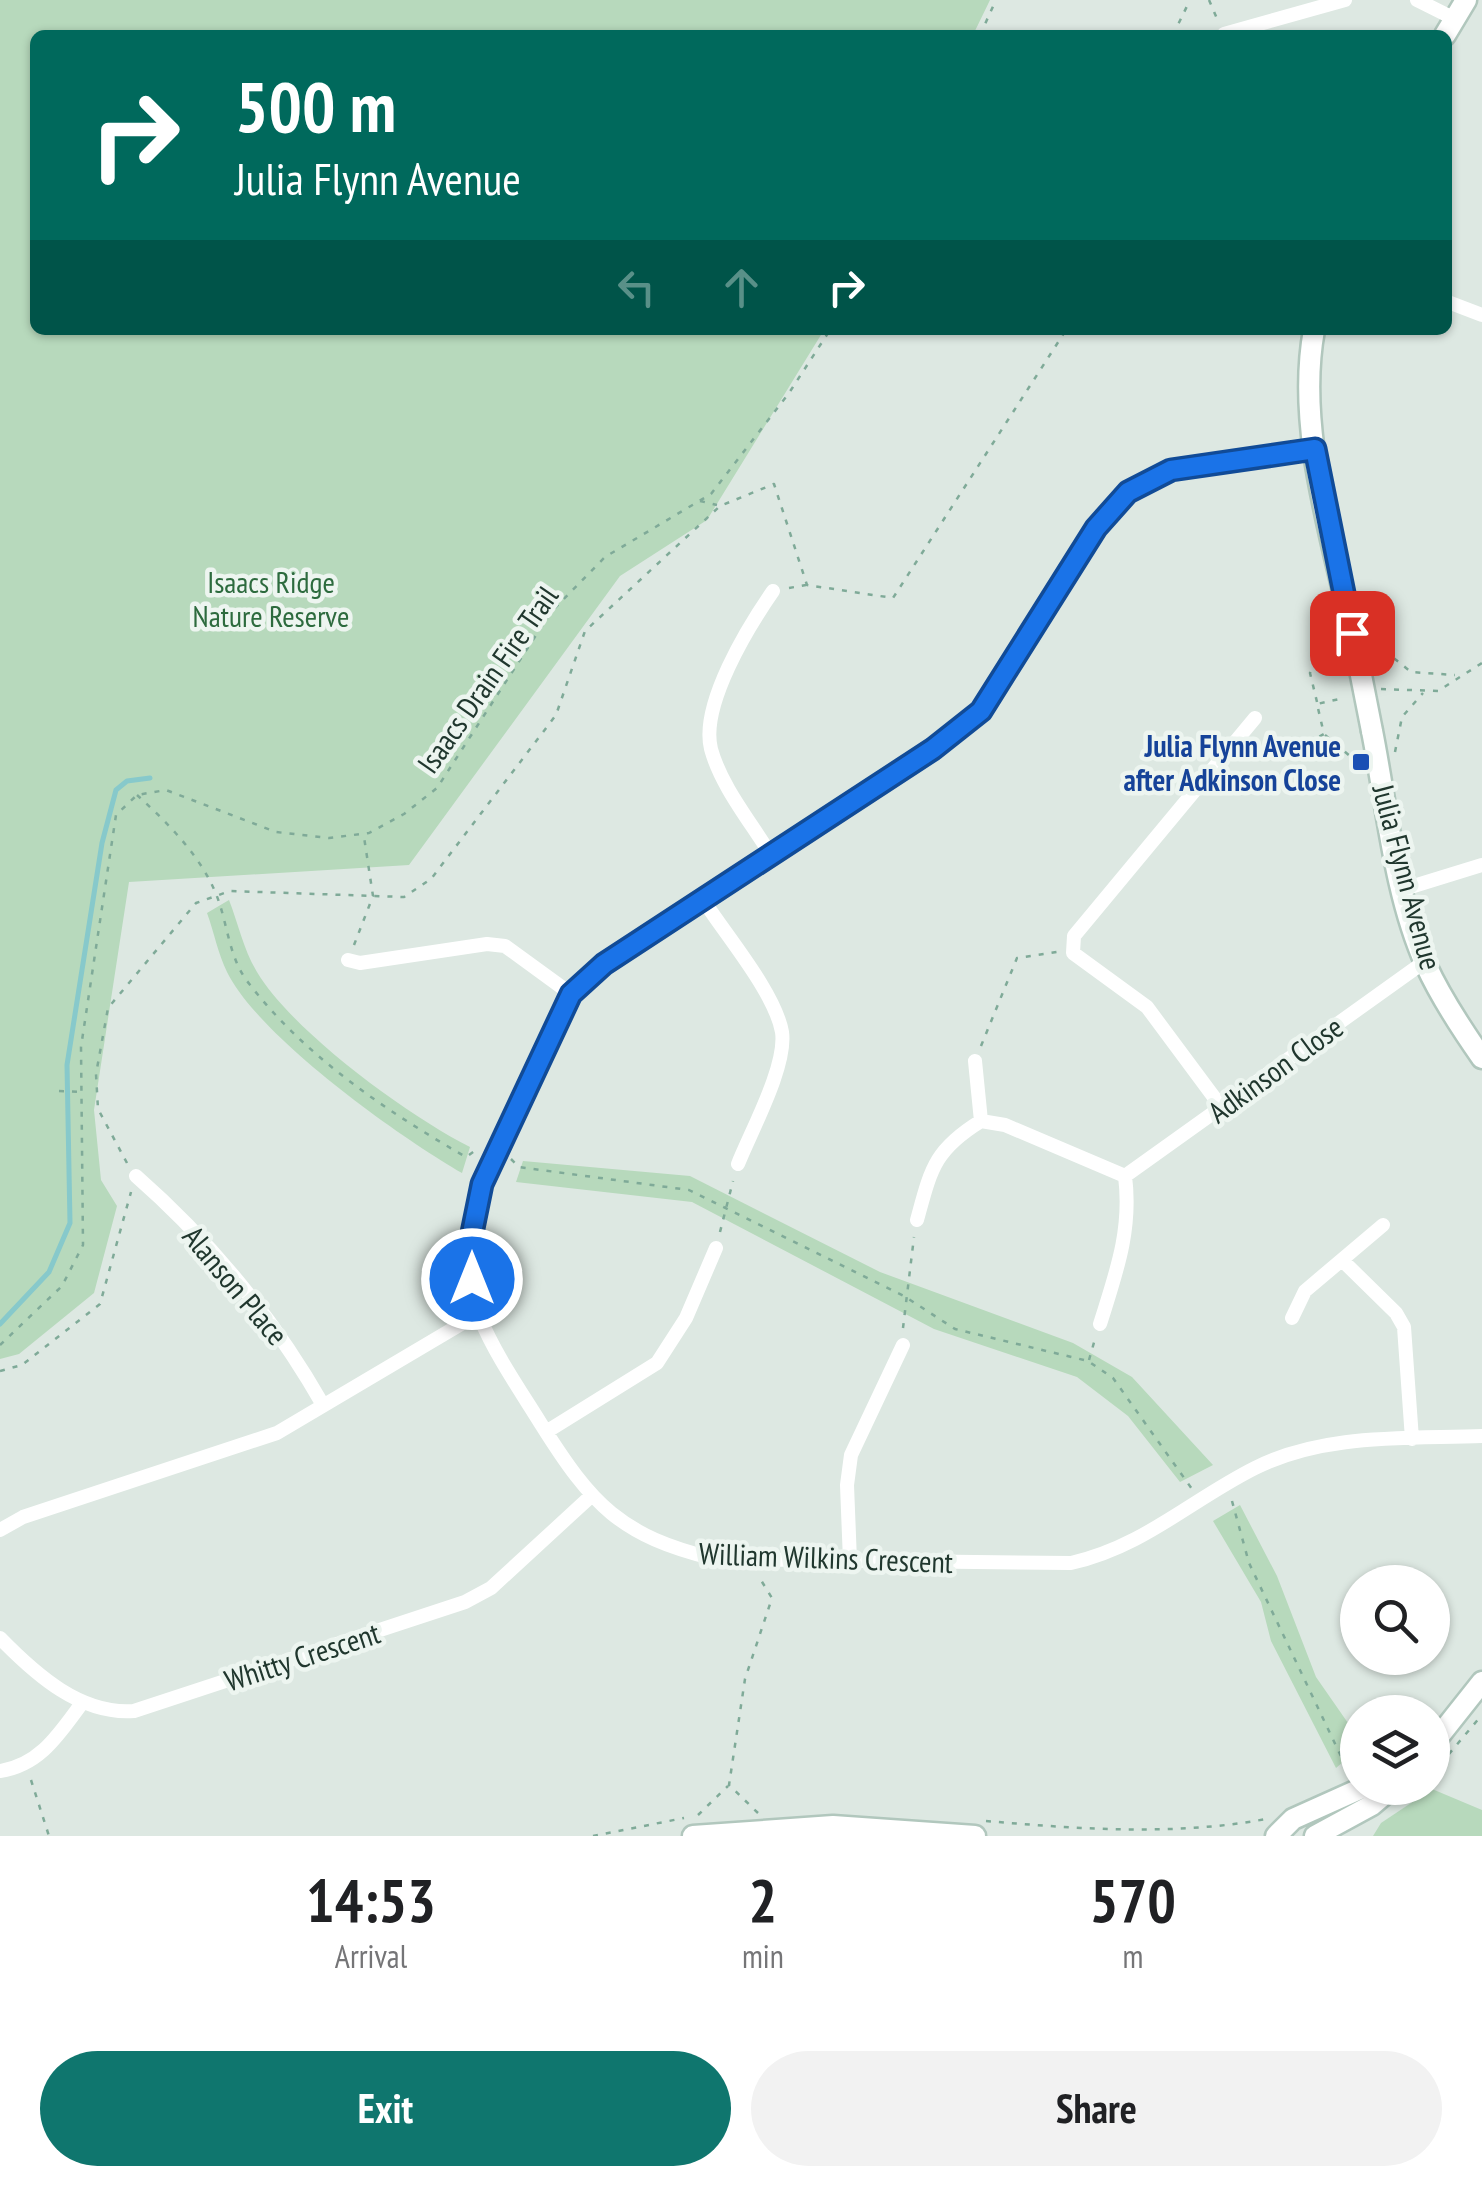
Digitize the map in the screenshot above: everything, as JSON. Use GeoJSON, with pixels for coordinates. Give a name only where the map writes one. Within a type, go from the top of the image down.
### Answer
{"type":"FeatureCollection","features":[{"type":"Feature","properties":{"kind":"street"},"geometry":{"type":"LineString","coordinates":[[1238,30],[1345,0]]}},
{"type":"Feature","properties":{"kind":"street"},"geometry":{"type":"LineString","coordinates":[[1417,0],[1449,27],[1466,0]]}},
{"type":"Feature","properties":{"kind":"street"},"geometry":{"type":"LineString","coordinates":[[1452,303],[1482,314]]}},
{"type":"Feature","properties":{"kind":"street","name":"Julia Flynn Avenue"},"geometry":{"type":"LineString","coordinates":[[1313,335],[1307,366],[1315,449],[1364,643],[1372,731],[1404,889],[1424,962],[1452,1016],[1482,1058]]}},
{"type":"Feature","properties":{"kind":"street","name":"William Wilkins Crescent"},"geometry":{"type":"LineString","coordinates":[[1315,449],[1171,470],[1128,492],[1096,528],[981,711],[933,749],[769,852],[604,964],[571,994],[502,1153],[482,1184],[472,1233],[478,1314],[546,1432],[590,1497],[628,1528],[669,1548],[715,1558],[1071,1563],[1111,1554],[1256,1467],[1330,1443],[1482,1436]]}},
{"type":"Feature","properties":{"kind":"street"},"geometry":{"type":"LineString","coordinates":[[769,852],[722,774],[709,728],[739,640],[772,591]]}},
{"type":"Feature","properties":{"kind":"street"},"geometry":{"type":"LineString","coordinates":[[1222,1108],[1147,1007],[1065,952],[1074,936],[1255,718]]}},
{"type":"Feature","properties":{"kind":"street"},"geometry":{"type":"LineString","coordinates":[[1404,889],[1482,865]]}},
{"type":"Feature","properties":{"kind":"street"},"geometry":{"type":"LineString","coordinates":[[702,898],[775,1011],[782,1034],[780,1059],[738,1164]]}},
{"type":"Feature","properties":{"kind":"street"},"geometry":{"type":"LineString","coordinates":[[348,960],[360,963],[487,944],[505,946],[571,994]]}},
{"type":"Feature","properties":{"kind":"street","name":"Adkinson Close"},"geometry":{"type":"LineString","coordinates":[[1124,1176],[1424,962]]}},
{"type":"Feature","properties":{"kind":"street"},"geometry":{"type":"LineString","coordinates":[[975,1061],[981,1121]]}},
{"type":"Feature","properties":{"kind":"street"},"geometry":{"type":"LineString","coordinates":[[917,1220],[933,1162],[956,1137],[981,1121],[1006,1125],[1124,1176],[1130,1213],[1124,1251],[1100,1324]]}},
{"type":"Feature","properties":{"kind":"street","name":"Alanson Place"},"geometry":{"type":"LineString","coordinates":[[136,1176],[265,1312],[323,1406]]}},
{"type":"Feature","properties":{"kind":"street"},"geometry":{"type":"LineString","coordinates":[[1292,1318],[1305,1291],[1344,1262],[1383,1224]]}},
{"type":"Feature","properties":{"kind":"street"},"geometry":{"type":"LineString","coordinates":[[546,1432],[657,1363],[686,1318],[716,1248]]}},
{"type":"Feature","properties":{"kind":"street"},"geometry":{"type":"LineString","coordinates":[[1344,1262],[1396,1313],[1404,1328],[1412,1439]]}},
{"type":"Feature","properties":{"kind":"street"},"geometry":{"type":"LineString","coordinates":[[0,1530],[22,1517],[276,1434],[478,1314]]}},
{"type":"Feature","properties":{"kind":"street"},"geometry":{"type":"LineString","coordinates":[[850,1561],[850,1455],[902,1344]]}},
{"type":"Feature","properties":{"kind":"street","name":"Whitty Crescent"},"geometry":{"type":"LineString","coordinates":[[0,1638],[82,1703],[108,1713],[134,1711],[465,1602],[492,1588],[590,1497]]}},
{"type":"Feature","properties":{"kind":"street"},"geometry":{"type":"LineString","coordinates":[[1450,1722],[1482,1682]]}},
{"type":"Feature","properties":{"kind":"street"},"geometry":{"type":"LineString","coordinates":[[0,1772],[26,1764],[46,1750],[82,1703]]}},
{"type":"Feature","properties":{"kind":"street"},"geometry":{"type":"LineString","coordinates":[[1276,1836],[1293,1820],[1340,1797]]}},
{"type":"Feature","properties":{"kind":"street"},"geometry":{"type":"LineString","coordinates":[[1330,1805],[1342,1831]]}},
{"type":"Feature","properties":{"kind":"street"},"geometry":{"type":"LineString","coordinates":[[1314,1836],[1342,1831],[1373,1805]]}},
{"type":"Feature","properties":{"kind":"street"},"geometry":{"type":"LineString","coordinates":[[695,1826],[833,1826],[975,1836]]}},
{"type":"Feature","properties":{"kind":"path"},"geometry":{"type":"LineString","coordinates":[[982,30],[996,0]]}},
{"type":"Feature","properties":{"kind":"path"},"geometry":{"type":"LineString","coordinates":[[1175,30],[1190,0]]}},
{"type":"Feature","properties":{"kind":"path","name":"Isaacs Drain Fire Trail"},"geometry":{"type":"LineString","coordinates":[[136,794],[166,790],[200,799],[276,832],[328,838],[363,834],[404,814],[438,788],[551,612],[604,558],[711,494],[790,393],[827,335]]}},
{"type":"Feature","properties":{"kind":"path"},"geometry":{"type":"LineString","coordinates":[[772,591],[807,585],[893,598],[1063,335]]}},
{"type":"Feature","properties":{"kind":"path"},"geometry":{"type":"LineString","coordinates":[[0,1372],[22,1365],[100,1304],[136,1176],[98,1109],[96,1074],[108,1008],[196,904],[230,891],[404,896],[431,879],[556,715],[585,630],[720,506],[774,484],[807,585]]}},
{"type":"Feature","properties":{"kind":"path"},"geometry":{"type":"LineString","coordinates":[[699,501],[720,506]]}},
{"type":"Feature","properties":{"kind":"path"},"geometry":{"type":"LineString","coordinates":[[1412,672],[1458,675]]}},
{"type":"Feature","properties":{"kind":"path"},"geometry":{"type":"LineString","coordinates":[[0,1345],[62,1286],[83,1245],[80,1047],[116,815],[136,794],[200,863],[246,980],[374,1103],[466,1157],[484,1144],[519,1167],[690,1190],[904,1296],[956,1329],[1088,1361],[1113,1378],[1210,1493],[1242,1524],[1249,1563],[1340,1749]]}},
{"type":"Feature","properties":{"kind":"path"},"geometry":{"type":"LineString","coordinates":[[348,960],[373,896],[363,834]]}},
{"type":"Feature","properties":{"kind":"path"},"geometry":{"type":"LineString","coordinates":[[975,1061],[1018,958],[1065,952]]}},
{"type":"Feature","properties":{"kind":"path"},"geometry":{"type":"LineString","coordinates":[[59,1091],[82,1092]]}},
{"type":"Feature","properties":{"kind":"path"},"geometry":{"type":"LineString","coordinates":[[716,1248],[738,1164]]}},
{"type":"Feature","properties":{"kind":"path"},"geometry":{"type":"LineString","coordinates":[[902,1344],[904,1296],[917,1220]]}},
{"type":"Feature","properties":{"kind":"path"},"geometry":{"type":"LineString","coordinates":[[1088,1361],[1100,1324]]}},
{"type":"Feature","properties":{"kind":"path"},"geometry":{"type":"LineString","coordinates":[[695,1826],[729,1785],[746,1678],[772,1598],[755,1570]]}},
{"type":"Feature","properties":{"kind":"path"},"geometry":{"type":"LineString","coordinates":[[1450,1752],[1482,1714]]}},
{"type":"Feature","properties":{"kind":"path"},"geometry":{"type":"LineString","coordinates":[[26,1764],[49,1836]]}},
{"type":"Feature","properties":{"kind":"path"},"geometry":{"type":"LineString","coordinates":[[729,1785],[756,1808],[765,1829]]}},
{"type":"Feature","properties":{"kind":"green space","name":"Isaacs Ridge Nature Reserve"},"geometry":{"type":"Polygon","coordinates":[[[0,0],[990,0],[975,30],[30,30],[30,335],[821,335],[707,520],[620,576],[409,865],[129,882],[94,1110],[101,1180],[117,1206],[94,1293],[19,1354],[0,1359],[0,0]]]}},
{"type":"Feature","properties":{"kind":"green space"},"geometry":{"type":"Polygon","coordinates":[[[229,900],[252,964],[274,995],[353,1070],[415,1115],[470,1147],[462,1173],[332,1083],[268,1026],[244,998],[227,972],[207,913],[229,900]]]}},
{"type":"Feature","properties":{"kind":"green space"},"geometry":{"type":"Polygon","coordinates":[[[523,1161],[690,1176],[880,1272],[1073,1343],[1132,1377],[1213,1465],[1180,1482],[1128,1416],[1077,1377],[934,1329],[692,1202],[516,1182],[523,1161]]]}},
{"type":"Feature","properties":{"kind":"green space"},"geometry":{"type":"Polygon","coordinates":[[[1240,1505],[1277,1576],[1316,1677],[1340,1712],[1340,1765],[1336,1768],[1271,1641],[1261,1602],[1213,1521],[1240,1505]]]}},
{"type":"Feature","properties":{"kind":"green space"},"geometry":{"type":"Polygon","coordinates":[[[1450,1797],[1482,1810],[1482,1836],[1373,1836],[1381,1823],[1408,1805],[1450,1805],[1450,1797]]]}},
{"type":"Feature","properties":{"kind":"waterway"},"geometry":{"type":"LineString","coordinates":[[0,1324],[49,1272],[70,1223],[67,1065],[102,843],[116,790],[127,781],[150,778]]}},
{"type":"Feature","properties":{"kind":"place","name":"Julia Flynn Avenue after Adkinson Close"},"geometry":{"type":"Point","coordinates":[1361,762]}},
{"type":"Feature","properties":{"kind":"route"},"geometry":{"type":"LineString","coordinates":[[472,1279],[472,1233],[482,1184],[571,994],[604,964],[769,852],[933,749],[981,711],[1096,528],[1128,492],[1171,470],[1315,449],[1352,633]]}}]}
